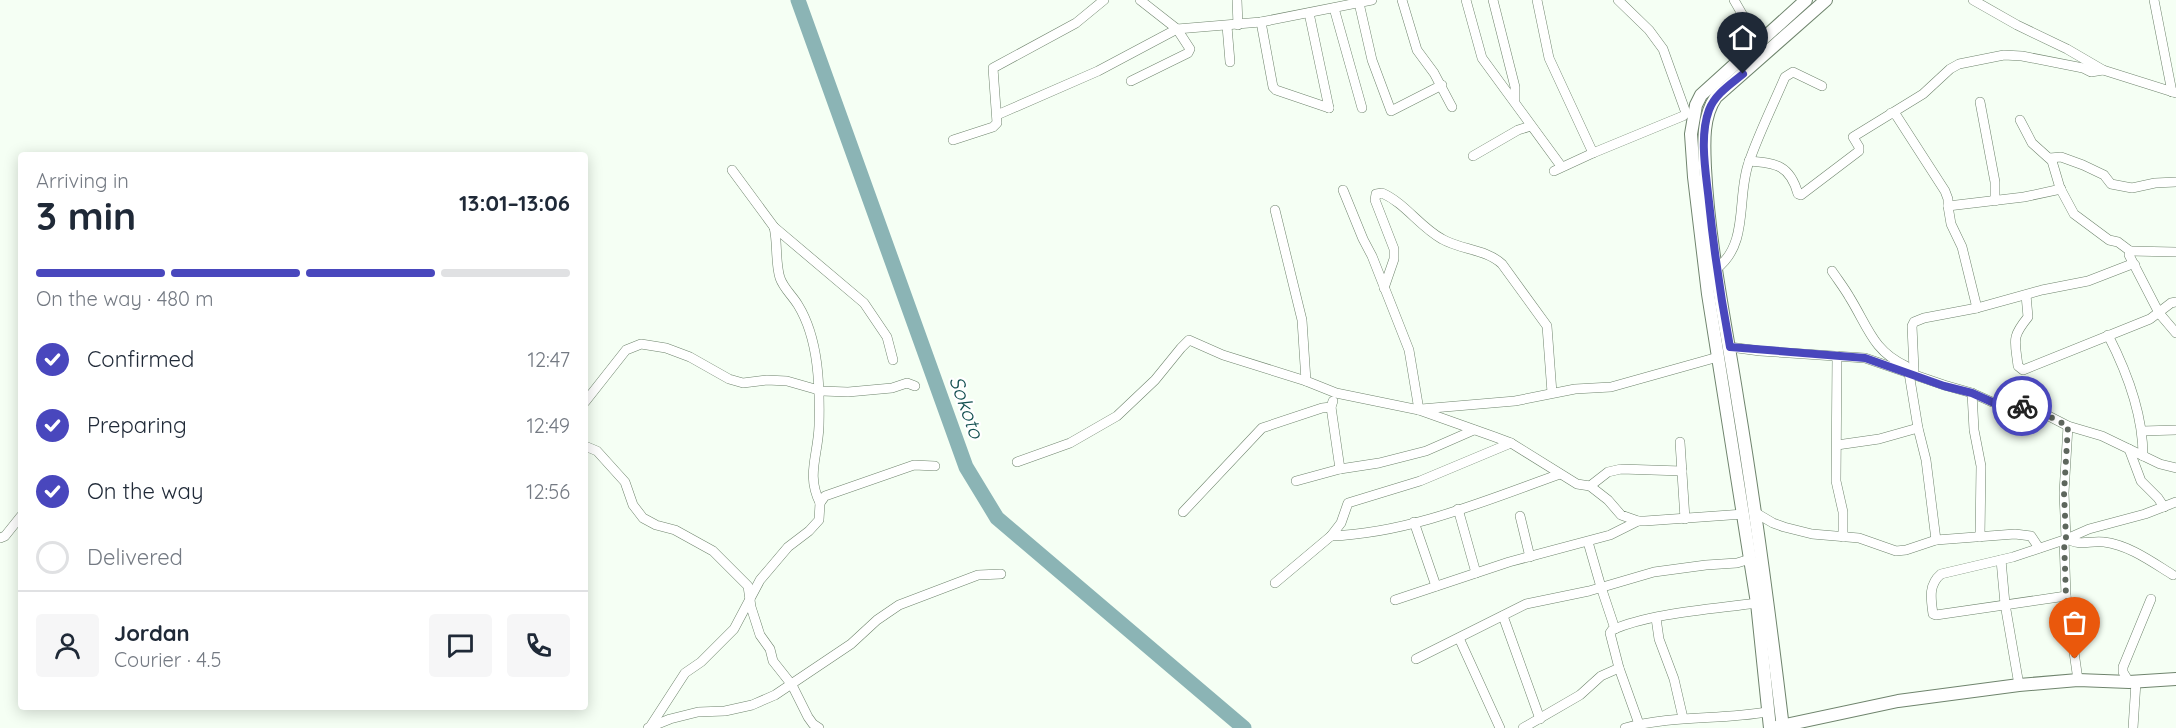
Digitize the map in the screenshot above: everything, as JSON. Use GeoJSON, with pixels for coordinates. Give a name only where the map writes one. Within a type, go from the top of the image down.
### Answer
{"type":"FeatureCollection","features":[{"type":"Feature","properties":{"kind":"street"},"geometry":{"type":"LineString","coordinates":[[953,140],[993,127],[997,123],[993,68],[1069,27],[1104,0]]}},
{"type":"Feature","properties":{"kind":"street"},"geometry":{"type":"LineString","coordinates":[[1131,81],[1188,53],[1190,46],[1177,29],[1140,0]]}},
{"type":"Feature","properties":{"kind":"street"},"geometry":{"type":"LineString","coordinates":[[1237,0],[1238,25]]}},
{"type":"Feature","properties":{"kind":"street"},"geometry":{"type":"LineString","coordinates":[[997,115],[1098,71],[1177,29],[1261,22],[1309,13],[1340,4],[1372,0]]}},
{"type":"Feature","properties":{"kind":"street"},"geometry":{"type":"LineString","coordinates":[[1402,0],[1417,50],[1442,85],[1452,107]]}},
{"type":"Feature","properties":{"kind":"street"},"geometry":{"type":"LineString","coordinates":[[1466,0],[1482,58],[1501,87],[1515,100],[1558,169],[1686,113],[1663,50],[1649,30],[1618,0]]}},
{"type":"Feature","properties":{"kind":"street"},"geometry":{"type":"LineString","coordinates":[[1493,0],[1515,87],[1515,100]]}},
{"type":"Feature","properties":{"kind":"street"},"geometry":{"type":"LineString","coordinates":[[1537,0],[1549,58],[1593,153]]}},
{"type":"Feature","properties":{"kind":"street"},"geometry":{"type":"LineString","coordinates":[[1734,0],[1753,33],[1761,40]]}},
{"type":"Feature","properties":{"kind":"street"},"geometry":{"type":"LineString","coordinates":[[1776,728],[1730,347],[1714,293],[1694,177],[1691,134],[1693,116],[1701,95],[1806,0]]}},
{"type":"Feature","properties":{"kind":"street"},"geometry":{"type":"LineString","coordinates":[[1714,293],[1716,269],[1705,169],[1708,111],[1716,97],[1826,0]]}},
{"type":"Feature","properties":{"kind":"street"},"geometry":{"type":"LineString","coordinates":[[1972,0],[2103,70],[2174,93]]}},
{"type":"Feature","properties":{"kind":"street"},"geometry":{"type":"LineString","coordinates":[[2154,0],[2174,93]]}},
{"type":"Feature","properties":{"kind":"street"},"geometry":{"type":"LineString","coordinates":[[1359,3],[1372,60],[1390,111],[1442,85]]}},
{"type":"Feature","properties":{"kind":"street"},"geometry":{"type":"LineString","coordinates":[[1340,4],[1362,108]]}},
{"type":"Feature","properties":{"kind":"street"},"geometry":{"type":"LineString","coordinates":[[1261,22],[1273,87],[1329,108],[1309,13]]}},
{"type":"Feature","properties":{"kind":"street"},"geometry":{"type":"LineString","coordinates":[[1227,26],[1230,62]]}},
{"type":"Feature","properties":{"kind":"street"},"geometry":{"type":"LineString","coordinates":[[1749,161],[1767,163],[1786,170],[1794,179],[1798,194],[1801,195],[1859,151],[1853,137],[1923,94],[1950,69],[1959,64],[2004,55],[2022,56],[2084,68],[2091,72],[2103,70]]}},
{"type":"Feature","properties":{"kind":"street"},"geometry":{"type":"LineString","coordinates":[[1716,269],[1728,256],[1739,228],[1749,161],[1785,77],[1790,73],[1799,74],[1822,86]]}},
{"type":"Feature","properties":{"kind":"street"},"geometry":{"type":"LineString","coordinates":[[1980,102],[1995,182],[1995,201]]}},
{"type":"Feature","properties":{"kind":"street"},"geometry":{"type":"LineString","coordinates":[[1891,113],[1896,115],[1948,199],[1951,224],[1962,247],[1977,308]]}},
{"type":"Feature","properties":{"kind":"street"},"geometry":{"type":"LineString","coordinates":[[2020,120],[2032,143],[2050,158],[2061,189],[2074,214],[2109,240],[2118,242],[2130,252],[2176,252]]}},
{"type":"Feature","properties":{"kind":"street"},"geometry":{"type":"LineString","coordinates":[[1473,156],[1518,130],[1531,126]]}},
{"type":"Feature","properties":{"kind":"street"},"geometry":{"type":"LineString","coordinates":[[2050,158],[2061,157],[2083,165],[2104,175],[2111,184],[2132,188],[2155,183],[2176,182]]}},
{"type":"Feature","properties":{"kind":"street"},"geometry":{"type":"LineString","coordinates":[[732,170],[774,227],[864,303],[887,337],[893,360]]}},
{"type":"Feature","properties":{"kind":"street"},"geometry":{"type":"LineString","coordinates":[[1948,206],[2024,197],[2061,189]]}},
{"type":"Feature","properties":{"kind":"street"},"geometry":{"type":"LineString","coordinates":[[1343,190],[1409,350],[1419,410]]}},
{"type":"Feature","properties":{"kind":"street"},"geometry":{"type":"LineString","coordinates":[[1384,288],[1394,254],[1375,200],[1376,195],[1382,193],[1444,240],[1488,255],[1502,264],[1547,326],[1552,393]]}},
{"type":"Feature","properties":{"kind":"street"},"geometry":{"type":"LineString","coordinates":[[1275,210],[1302,320],[1306,381]]}},
{"type":"Feature","properties":{"kind":"street"},"geometry":{"type":"LineString","coordinates":[[649,728],[685,673],[700,662],[734,629],[760,580],[788,547],[819,520],[820,503],[812,478],[819,424],[819,368],[813,344],[798,305],[780,278],[774,227]]}},
{"type":"Feature","properties":{"kind":"street"},"geometry":{"type":"LineString","coordinates":[[2130,252],[2129,255],[2159,313],[2176,333]]}},
{"type":"Feature","properties":{"kind":"street"},"geometry":{"type":"LineString","coordinates":[[1936,540],[1926,460],[1918,428],[1911,371],[1914,322],[2088,281],[2132,264],[2135,265]]}},
{"type":"Feature","properties":{"kind":"street"},"geometry":{"type":"LineString","coordinates":[[1832,271],[1850,298],[1872,340],[1911,371]]}},
{"type":"Feature","properties":{"kind":"street"},"geometry":{"type":"LineString","coordinates":[[2026,295],[2028,317],[2016,331],[2014,339],[2020,369],[2028,368],[2156,316],[2171,303],[2176,302]]}},
{"type":"Feature","properties":{"kind":"street"},"geometry":{"type":"LineString","coordinates":[[1717,309],[1718,357],[1750,514],[1750,560],[1757,603],[1767,712],[1776,728]]}},
{"type":"Feature","properties":{"kind":"street"},"geometry":{"type":"LineString","coordinates":[[2108,335],[2138,411],[2143,456]]}},
{"type":"Feature","properties":{"kind":"street"},"geometry":{"type":"LineString","coordinates":[[1017,462],[1070,443],[1118,416],[1155,380],[1189,340],[1223,355],[1306,381],[1336,393],[1419,410],[1511,443],[1577,484],[1590,486],[1608,500],[1621,515],[1638,521],[1750,514],[1784,527],[1812,534],[1859,538],[1896,551],[1936,540],[2015,534],[2031,536],[2039,548]]}},
{"type":"Feature","properties":{"kind":"street"},"geometry":{"type":"LineString","coordinates":[[588,398],[626,350],[641,344],[666,348],[690,357],[729,380],[743,383],[767,380],[787,381],[818,390],[848,392],[892,388],[907,383],[915,386]]}},
{"type":"Feature","properties":{"kind":"street"},"geometry":{"type":"LineString","coordinates":[[1730,347],[1865,358],[1911,371],[2000,404],[2033,408],[2068,426],[2102,436],[2160,464],[2176,468]]}},
{"type":"Feature","properties":{"kind":"street"},"geometry":{"type":"LineString","coordinates":[[1837,356],[1836,482],[1843,512],[1844,537]]}},
{"type":"Feature","properties":{"kind":"street"},"geometry":{"type":"LineString","coordinates":[[1419,410],[1515,401],[1552,393],[1619,386],[1718,357]]}},
{"type":"Feature","properties":{"kind":"street"},"geometry":{"type":"LineString","coordinates":[[1336,393],[1330,407],[1340,469]]}},
{"type":"Feature","properties":{"kind":"street"},"geometry":{"type":"LineString","coordinates":[[1972,393],[1974,430],[1981,466],[1980,537]]}},
{"type":"Feature","properties":{"kind":"street"},"geometry":{"type":"LineString","coordinates":[[1183,512],[1262,428],[1330,407]]}},
{"type":"Feature","properties":{"kind":"street"},"geometry":{"type":"LineString","coordinates":[[2068,426],[2064,493],[2066,596],[2078,680]]}},
{"type":"Feature","properties":{"kind":"street"},"geometry":{"type":"LineString","coordinates":[[1837,445],[1879,439],[1918,428]]}},
{"type":"Feature","properties":{"kind":"street"},"geometry":{"type":"LineString","coordinates":[[1296,481],[1426,450],[1474,430]]}},
{"type":"Feature","properties":{"kind":"street"},"geometry":{"type":"LineString","coordinates":[[2142,431],[2176,430]]}},
{"type":"Feature","properties":{"kind":"street"},"geometry":{"type":"LineString","coordinates":[[1680,442],[1685,519]]}},
{"type":"Feature","properties":{"kind":"street"},"geometry":{"type":"LineString","coordinates":[[1275,584],[1331,536],[1341,523],[1348,503],[1419,481],[1511,443]]}},
{"type":"Feature","properties":{"kind":"street"},"geometry":{"type":"LineString","coordinates":[[588,447],[597,451],[625,482],[633,505],[643,518],[656,525],[675,530],[713,551],[748,586],[751,594],[751,607],[760,635],[770,649],[773,661],[792,685],[813,724],[819,728]]}},
{"type":"Feature","properties":{"kind":"street"},"geometry":{"type":"LineString","coordinates":[[2129,449],[2141,481],[2158,498],[2170,504],[2176,513]]}},
{"type":"Feature","properties":{"kind":"street"},"geometry":{"type":"LineString","coordinates":[[820,503],[825,496],[914,465],[935,466]]}},
{"type":"Feature","properties":{"kind":"street"},"geometry":{"type":"LineString","coordinates":[[1590,486],[1608,472],[1621,469],[1682,471]]}},
{"type":"Feature","properties":{"kind":"street"},"geometry":{"type":"LineString","coordinates":[[1331,536],[1371,533],[1414,522],[1560,474]]}},
{"type":"Feature","properties":{"kind":"street"},"geometry":{"type":"LineString","coordinates":[[2066,596],[1936,615],[1933,614],[1931,595],[1933,582],[1941,574],[2001,560],[2065,539],[2089,528],[2170,504]]}},
{"type":"Feature","properties":{"kind":"street"},"geometry":{"type":"LineString","coordinates":[[1458,509],[1476,573]]}},
{"type":"Feature","properties":{"kind":"street"},"geometry":{"type":"LineString","coordinates":[[1520,516],[1530,557]]}},
{"type":"Feature","properties":{"kind":"street"},"geometry":{"type":"LineString","coordinates":[[0,538],[5,536],[18,520]]}},
{"type":"Feature","properties":{"kind":"street"},"geometry":{"type":"LineString","coordinates":[[1395,600],[1476,573],[1610,535],[1638,521]]}},
{"type":"Feature","properties":{"kind":"street"},"geometry":{"type":"LineString","coordinates":[[1414,522],[1436,586]]}},
{"type":"Feature","properties":{"kind":"street"},"geometry":{"type":"LineString","coordinates":[[2065,539],[2077,544],[2103,542],[2129,549],[2173,575]]}},
{"type":"Feature","properties":{"kind":"street"},"geometry":{"type":"LineString","coordinates":[[1588,542],[1600,587],[1615,628]]}},
{"type":"Feature","properties":{"kind":"street"},"geometry":{"type":"LineString","coordinates":[[1416,659],[1526,604],[1654,572],[1750,560]]}},
{"type":"Feature","properties":{"kind":"street"},"geometry":{"type":"LineString","coordinates":[[2001,560],[2005,604],[2019,685]]}},
{"type":"Feature","properties":{"kind":"street"},"geometry":{"type":"LineString","coordinates":[[649,728],[669,719],[698,712],[725,711],[752,705],[792,685],[851,644],[877,620],[899,605],[978,575],[1001,574]]}},
{"type":"Feature","properties":{"kind":"street"},"geometry":{"type":"LineString","coordinates":[[2133,728],[2132,682],[2123,667],[2151,599]]}},
{"type":"Feature","properties":{"kind":"street"},"geometry":{"type":"LineString","coordinates":[[1639,724],[1618,668],[1610,633],[1615,628],[1656,618],[1757,603]]}},
{"type":"Feature","properties":{"kind":"street"},"geometry":{"type":"LineString","coordinates":[[1503,616],[1540,719]]}},
{"type":"Feature","properties":{"kind":"street"},"geometry":{"type":"LineString","coordinates":[[1656,618],[1659,639],[1674,679],[1683,718]]}},
{"type":"Feature","properties":{"kind":"street"},"geometry":{"type":"LineString","coordinates":[[1459,638],[1500,728]]}},
{"type":"Feature","properties":{"kind":"street"},"geometry":{"type":"LineString","coordinates":[[1522,728],[1580,694],[1601,676],[1618,668]]}},
{"type":"Feature","properties":{"kind":"street"},"geometry":{"type":"LineString","coordinates":[[1776,728],[1898,701],[2019,685],[2078,680],[2132,682],[2176,679]]}},
{"type":"Feature","properties":{"kind":"street"},"geometry":{"type":"LineString","coordinates":[[1625,728],[1683,718],[1767,712]]}},
{"type":"Feature","properties":{"kind":"waterway","name":"Sokoto"},"geometry":{"type":"LineString","coordinates":[[798,0],[966,467],[997,518],[1244,728]]}},
{"type":"Feature","properties":{"kind":"way so far"},"geometry":{"type":"LineString","coordinates":[[2022,406],[2033,408],[2068,426],[2064,493],[2066,538],[2064,540],[2066,596],[2075,659]]}},
{"type":"Feature","properties":{"kind":"route"},"geometry":{"type":"LineString","coordinates":[[1743,74],[1712,103],[1708,111],[1705,142],[1705,169],[1716,269],[1730,347],[1865,358],[1944,386],[1972,393],[1992,402],[2008,406],[2022,406]]}}]}
